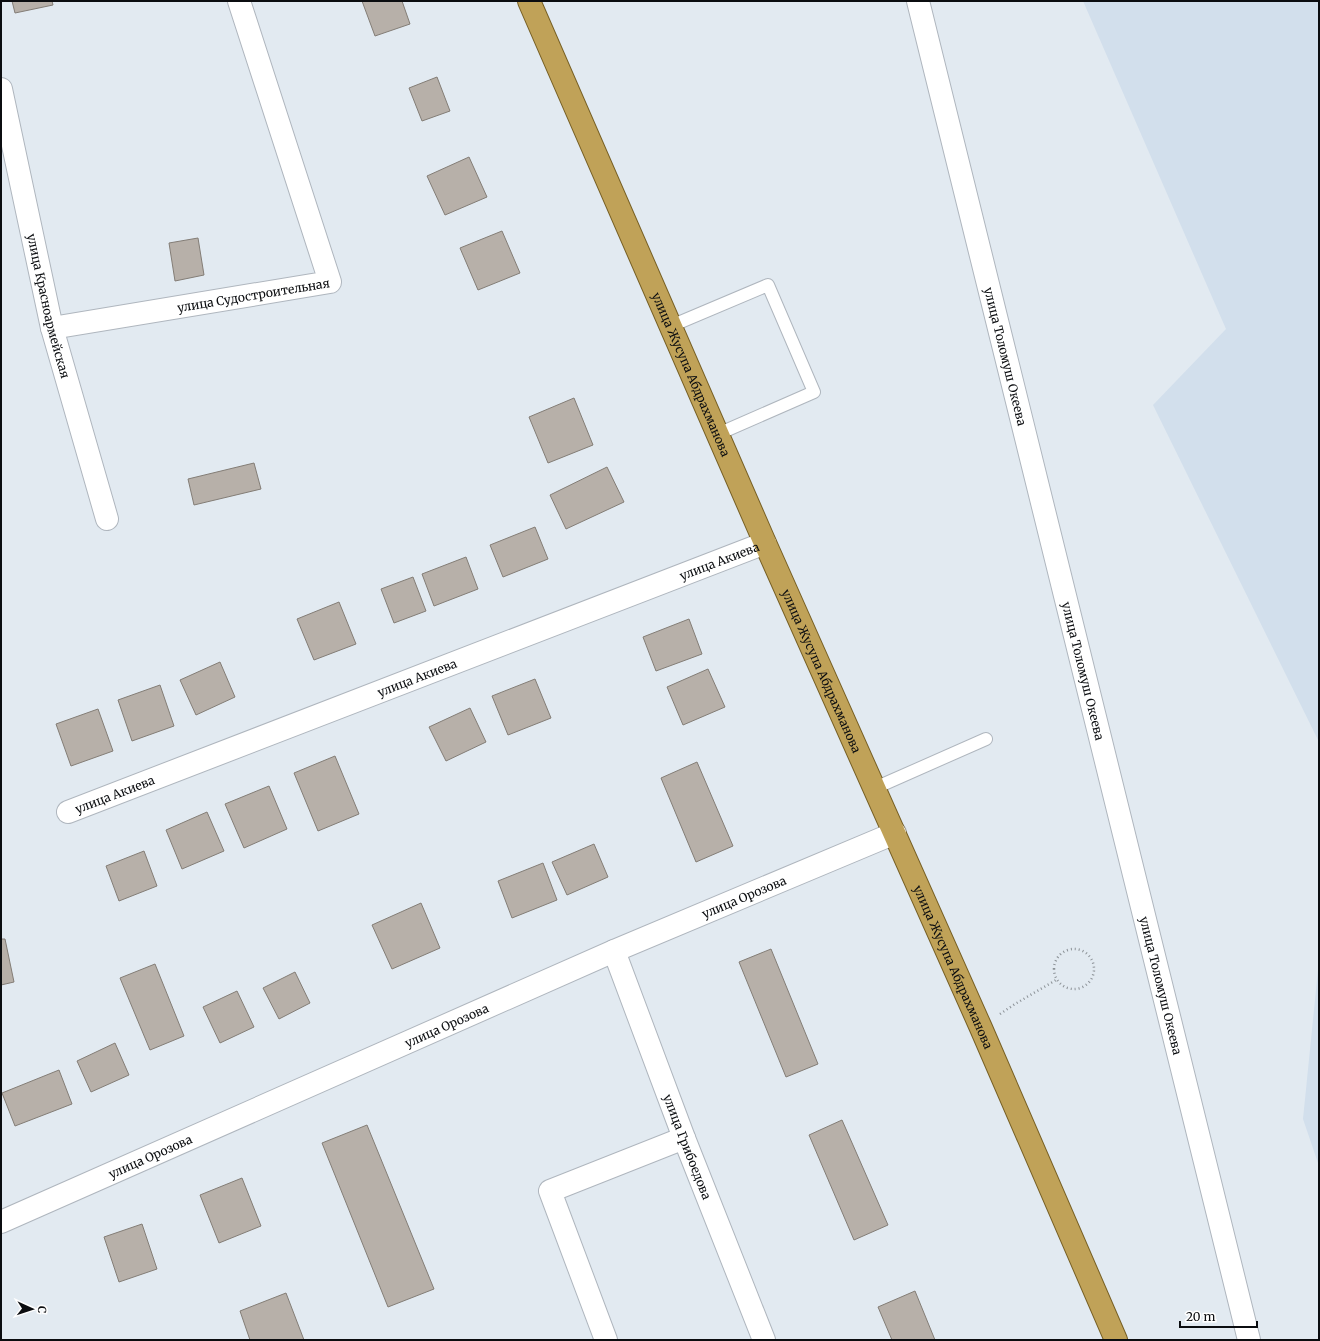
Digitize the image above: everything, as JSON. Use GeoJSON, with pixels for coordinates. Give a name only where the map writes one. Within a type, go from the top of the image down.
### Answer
{"type":"FeatureCollection","features":[{"type":"Feature","properties":{"kind":"highway","name":"улица Жусупа Абдрахманова"},"geometry":{"type":"LineString","coordinates":[[529,1],[765,543],[981,1028],[1116,1340]]}},
{"type":"Feature","properties":{"kind":"street","name":"улица Судостроительная"},"geometry":{"type":"LineString","coordinates":[[52,328],[330,282],[239,1]]}},
{"type":"Feature","properties":{"kind":"street","name":"улица Толомуш Океева"},"geometry":{"type":"LineString","coordinates":[[918,1],[1249,1340]]}},
{"type":"Feature","properties":{"kind":"street","name":"улица Красноармейская"},"geometry":{"type":"LineString","coordinates":[[1,89],[52,328],[107,519]]}},
{"type":"Feature","properties":{"kind":"street","name":"улица Акиева"},"geometry":{"type":"LineString","coordinates":[[68,812],[765,543]]}},
{"type":"Feature","properties":{"kind":"street","name":"улица Орозова"},"geometry":{"type":"LineString","coordinates":[[1,1222],[614,951],[894,833]]}},
{"type":"Feature","properties":{"kind":"street","name":"улица Грибоедова"},"geometry":{"type":"LineString","coordinates":[[614,951],[684,1138],[764,1340]]}},
{"type":"Feature","properties":{"kind":"street"},"geometry":{"type":"LineString","coordinates":[[606,1340],[550,1190],[684,1138]]}},
{"type":"Feature","properties":{"kind":"lane"},"geometry":{"type":"LineString","coordinates":[[671,326],[768,285],[814,392],[718,434]]}},
{"type":"Feature","properties":{"kind":"lane"},"geometry":{"type":"LineString","coordinates":[[875,788],[986,739]]}},
{"type":"Feature","properties":{"kind":"path"},"geometry":{"type":"LineString","coordinates":[[1078,949],[1089,956],[1093,962],[1093,975],[1086,986],[1072,990],[1060,985],[1056,980],[1053,967],[1055,960],[1065,951],[1078,949]]}},
{"type":"Feature","properties":{"kind":"path"},"geometry":{"type":"LineString","coordinates":[[981,1028],[1015,1004],[1056,980]]}},
{"type":"Feature","properties":{"kind":"shaded area"},"geometry":{"type":"Polygon","coordinates":[[[1083,1],[1319,1],[1319,742],[1153,405],[1226,329],[1083,1]]]}},
{"type":"Feature","properties":{"kind":"shaded area"},"geometry":{"type":"Polygon","coordinates":[[[1319,960],[1319,1166],[1303,1119],[1319,960]]]}},
{"type":"Feature","properties":{"kind":"building"},"geometry":{"type":"Polygon","coordinates":[[[12,1],[52,1],[53,5],[15,13],[12,1]]]}},
{"type":"Feature","properties":{"kind":"building"},"geometry":{"type":"Polygon","coordinates":[[[362,1],[402,1],[410,24],[375,36],[362,1]]]}},
{"type":"Feature","properties":{"kind":"building"},"geometry":{"type":"Polygon","coordinates":[[[437,77],[450,111],[422,121],[409,88],[437,77]]]}},
{"type":"Feature","properties":{"kind":"building"},"geometry":{"type":"Polygon","coordinates":[[[469,157],[487,197],[445,215],[427,176],[469,157]]]}},
{"type":"Feature","properties":{"kind":"building"},"geometry":{"type":"Polygon","coordinates":[[[502,231],[520,273],[478,290],[460,248],[502,231]]]}},
{"type":"Feature","properties":{"kind":"building"},"geometry":{"type":"Polygon","coordinates":[[[198,238],[204,275],[175,281],[169,243],[198,238]]]}},
{"type":"Feature","properties":{"kind":"building"},"geometry":{"type":"Polygon","coordinates":[[[574,398],[593,445],[548,463],[529,417],[574,398]]]}},
{"type":"Feature","properties":{"kind":"building"},"geometry":{"type":"Polygon","coordinates":[[[254,463],[261,489],[194,505],[188,479],[254,463]]]}},
{"type":"Feature","properties":{"kind":"building"},"geometry":{"type":"Polygon","coordinates":[[[607,467],[624,502],[566,529],[550,495],[607,467]]]}},
{"type":"Feature","properties":{"kind":"building"},"geometry":{"type":"Polygon","coordinates":[[[535,527],[548,559],[503,577],[490,545],[535,527]]]}},
{"type":"Feature","properties":{"kind":"building"},"geometry":{"type":"Polygon","coordinates":[[[466,557],[478,589],[434,606],[422,574],[466,557]]]}},
{"type":"Feature","properties":{"kind":"building"},"geometry":{"type":"Polygon","coordinates":[[[413,577],[426,611],[394,623],[381,589],[413,577]]]}},
{"type":"Feature","properties":{"kind":"building"},"geometry":{"type":"Polygon","coordinates":[[[339,602],[356,644],[314,660],[297,619],[339,602]]]}},
{"type":"Feature","properties":{"kind":"building"},"geometry":{"type":"Polygon","coordinates":[[[689,619],[702,654],[656,671],[643,637],[689,619]]]}},
{"type":"Feature","properties":{"kind":"building"},"geometry":{"type":"Polygon","coordinates":[[[220,662],[235,697],[196,715],[180,680],[220,662]]]}},
{"type":"Feature","properties":{"kind":"building"},"geometry":{"type":"Polygon","coordinates":[[[708,669],[725,707],[683,725],[667,687],[708,669]]]}},
{"type":"Feature","properties":{"kind":"building"},"geometry":{"type":"Polygon","coordinates":[[[535,679],[551,718],[508,735],[492,696],[535,679]]]}},
{"type":"Feature","properties":{"kind":"building"},"geometry":{"type":"Polygon","coordinates":[[[160,685],[174,726],[132,741],[118,700],[160,685]]]}},
{"type":"Feature","properties":{"kind":"building"},"geometry":{"type":"Polygon","coordinates":[[[470,708],[486,742],[446,761],[429,727],[470,708]]]}},
{"type":"Feature","properties":{"kind":"building"},"geometry":{"type":"Polygon","coordinates":[[[98,709],[113,751],[71,766],[56,724],[98,709]]]}},
{"type":"Feature","properties":{"kind":"building"},"geometry":{"type":"Polygon","coordinates":[[[335,756],[359,814],[318,831],[294,773],[335,756]]]}},
{"type":"Feature","properties":{"kind":"building"},"geometry":{"type":"Polygon","coordinates":[[[697,762],[733,846],[696,862],[661,778],[697,762]]]}},
{"type":"Feature","properties":{"kind":"building"},"geometry":{"type":"Polygon","coordinates":[[[269,786],[287,829],[244,848],[225,804],[269,786]]]}},
{"type":"Feature","properties":{"kind":"building"},"geometry":{"type":"Polygon","coordinates":[[[207,812],[224,851],[182,869],[166,830],[207,812]]]}},
{"type":"Feature","properties":{"kind":"building"},"geometry":{"type":"Polygon","coordinates":[[[594,844],[608,877],[567,895],[552,862],[594,844]]]}},
{"type":"Feature","properties":{"kind":"building"},"geometry":{"type":"Polygon","coordinates":[[[144,851],[157,886],[119,901],[106,866],[144,851]]]}},
{"type":"Feature","properties":{"kind":"building"},"geometry":{"type":"Polygon","coordinates":[[[543,863],[557,900],[512,918],[498,881],[543,863]]]}},
{"type":"Feature","properties":{"kind":"building"},"geometry":{"type":"Polygon","coordinates":[[[421,903],[440,948],[392,969],[372,925],[421,903]]]}},
{"type":"Feature","properties":{"kind":"building"},"geometry":{"type":"Polygon","coordinates":[[[1,939],[5,939],[14,982],[1,985],[1,939]]]}},
{"type":"Feature","properties":{"kind":"building"},"geometry":{"type":"Polygon","coordinates":[[[771,949],[818,1064],[786,1077],[739,962],[771,949]]]}},
{"type":"Feature","properties":{"kind":"building"},"geometry":{"type":"Polygon","coordinates":[[[155,964],[184,1036],[150,1050],[120,978],[155,964]]]}},
{"type":"Feature","properties":{"kind":"building"},"geometry":{"type":"Polygon","coordinates":[[[295,972],[310,1003],[279,1019],[263,988],[295,972]]]}},
{"type":"Feature","properties":{"kind":"building"},"geometry":{"type":"Polygon","coordinates":[[[237,991],[254,1027],[220,1043],[203,1007],[237,991]]]}},
{"type":"Feature","properties":{"kind":"building"},"geometry":{"type":"Polygon","coordinates":[[[115,1043],[129,1075],[91,1092],[77,1061],[115,1043]]]}},
{"type":"Feature","properties":{"kind":"building"},"geometry":{"type":"Polygon","coordinates":[[[59,1070],[72,1104],[15,1126],[2,1093],[59,1070]]]}},
{"type":"Feature","properties":{"kind":"building"},"geometry":{"type":"Polygon","coordinates":[[[842,1120],[888,1225],[854,1240],[809,1135],[842,1120]]]}},
{"type":"Feature","properties":{"kind":"building"},"geometry":{"type":"Polygon","coordinates":[[[367,1125],[434,1289],[388,1307],[322,1143],[367,1125]]]}},
{"type":"Feature","properties":{"kind":"building"},"geometry":{"type":"Polygon","coordinates":[[[242,1178],[261,1226],[219,1243],[200,1195],[242,1178]]]}},
{"type":"Feature","properties":{"kind":"building"},"geometry":{"type":"Polygon","coordinates":[[[142,1224],[157,1269],[119,1282],[104,1237],[142,1224]]]}},
{"type":"Feature","properties":{"kind":"building"},"geometry":{"type":"Polygon","coordinates":[[[915,1291],[935,1340],[892,1340],[878,1307],[915,1291]]]}},
{"type":"Feature","properties":{"kind":"building"},"geometry":{"type":"Polygon","coordinates":[[[286,1293],[304,1340],[250,1340],[240,1311],[286,1293]]]}}]}
